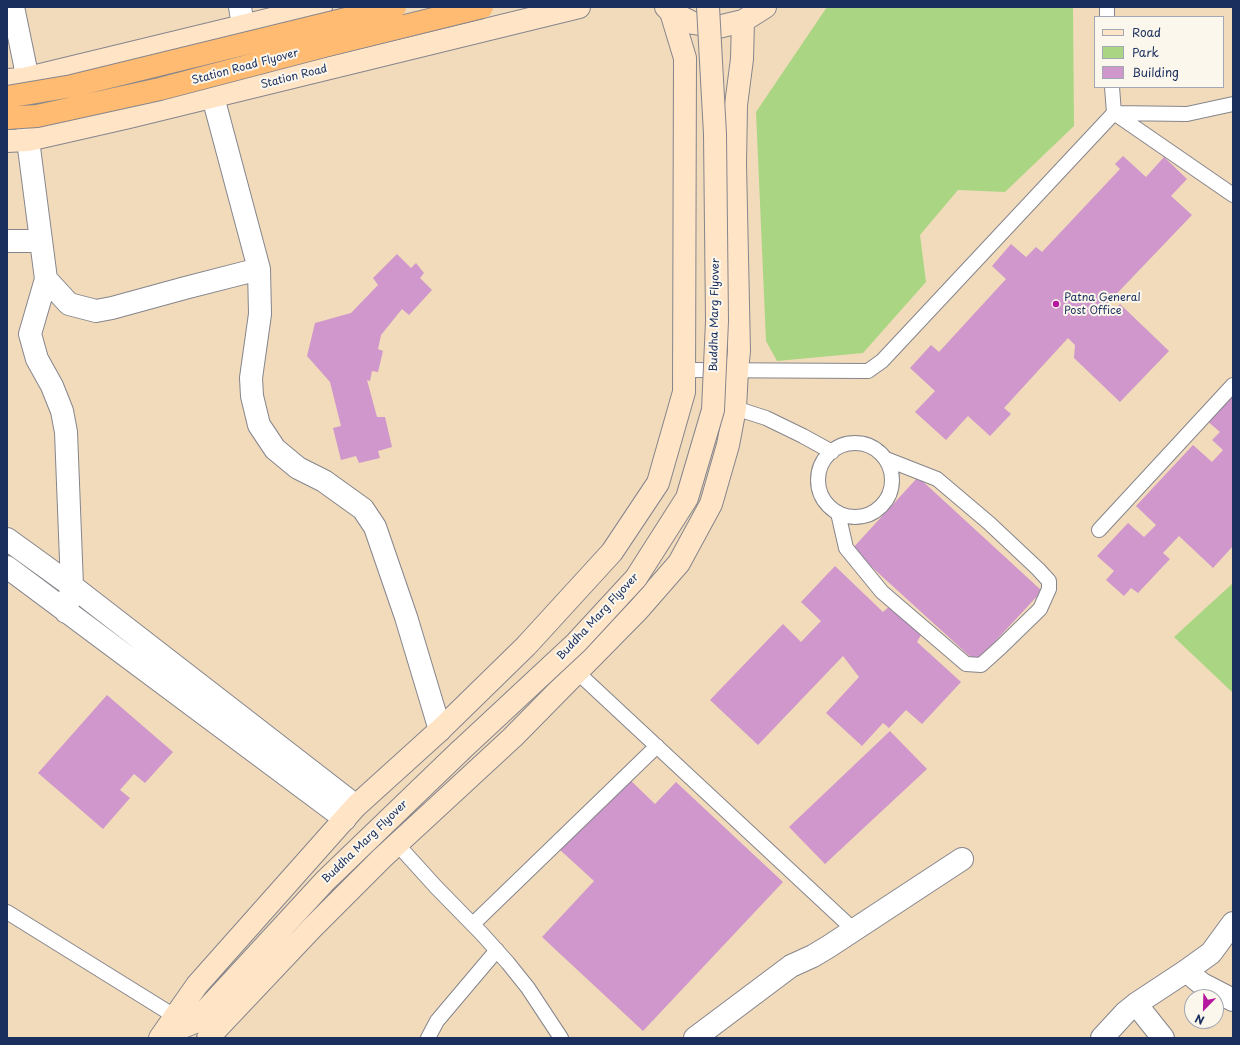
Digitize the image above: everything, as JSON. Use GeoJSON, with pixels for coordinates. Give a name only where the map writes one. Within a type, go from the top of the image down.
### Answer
{"type":"FeatureCollection","features":[{"type":"Feature","properties":{"kind":"main road"},"geometry":{"type":"LineString","coordinates":[[16,79],[241,16],[320,7]]}},
{"type":"Feature","properties":{"kind":"main road","name":"Station Road Flyover"},"geometry":{"type":"LineString","coordinates":[[7,98],[72,86],[395,7]]}},
{"type":"Feature","properties":{"kind":"main road","name":"Station Road Flyover"},"geometry":{"type":"LineString","coordinates":[[7,118],[37,116],[160,90],[328,45],[482,7]]}},
{"type":"Feature","properties":{"kind":"main road","name":"Station Road"},"geometry":{"type":"LineString","coordinates":[[7,141],[28,140],[213,97],[579,7]]}},
{"type":"Feature","properties":{"kind":"main road","name":"Buddha Marg Flyover"},"geometry":{"type":"LineString","coordinates":[[193,1029],[211,1004],[324,881],[581,637],[636,578],[687,498],[713,410],[717,321],[715,134],[708,7]]}},
{"type":"Feature","properties":{"kind":"main road"},"geometry":{"type":"LineString","coordinates":[[668,10],[693,23],[718,26],[742,21],[765,7]]}},
{"type":"Feature","properties":{"kind":"main road"},"geometry":{"type":"LineString","coordinates":[[193,1029],[197,985],[351,812],[440,730],[526,646],[612,552],[658,483],[684,392],[685,370],[685,58],[668,10]]}},
{"type":"Feature","properties":{"kind":"main road"},"geometry":{"type":"LineString","coordinates":[[161,1037],[193,1029],[312,928],[397,844],[513,737],[638,610],[679,563],[711,504],[728,445],[734,408],[738,351],[735,156],[736,105],[742,59],[742,21]]}},
{"type":"Feature","properties":{"kind":"street"},"geometry":{"type":"LineString","coordinates":[[13,7],[24,65],[16,79],[28,140],[46,280],[30,334],[37,359],[52,386],[62,411],[66,432],[72,586],[66,612]]}},
{"type":"Feature","properties":{"kind":"street"},"geometry":{"type":"LineString","coordinates":[[213,97],[259,269],[260,314],[251,378],[252,396],[259,425],[275,449],[298,468],[324,481],[363,509],[375,528],[406,617],[440,730]]}},
{"type":"Feature","properties":{"kind":"street"},"geometry":{"type":"LineString","coordinates":[[7,241],[41,241]]}},
{"type":"Feature","properties":{"kind":"street"},"geometry":{"type":"LineString","coordinates":[[46,280],[69,304],[96,311],[259,269]]}},
{"type":"Feature","properties":{"kind":"street"},"geometry":{"type":"LineString","coordinates":[[7,539],[72,586],[351,812]]}},
{"type":"Feature","properties":{"kind":"street"},"geometry":{"type":"LineString","coordinates":[[7,567],[66,612],[351,812]]}},
{"type":"Feature","properties":{"kind":"street"},"geometry":{"type":"LineString","coordinates":[[695,1038],[791,966],[813,956],[962,859]]}},
{"type":"Feature","properties":{"kind":"street"},"geometry":{"type":"LineString","coordinates":[[1102,1038],[1126,1012],[1136,1004],[1211,953],[1233,923]]}},
{"type":"Feature","properties":{"kind":"street"},"geometry":{"type":"LineString","coordinates":[[1186,971],[1202,984],[1233,1000]]}},
{"type":"Feature","properties":{"kind":"street"},"geometry":{"type":"LineString","coordinates":[[1136,1004],[1163,1038]]}},
{"type":"Feature","properties":{"kind":"lane"},"geometry":{"type":"LineString","coordinates":[[685,370],[868,371],[882,361],[1114,112],[1112,88]]}},
{"type":"Feature","properties":{"kind":"lane"},"geometry":{"type":"LineString","coordinates":[[1114,112],[1187,114],[1233,104]]}},
{"type":"Feature","properties":{"kind":"lane"},"geometry":{"type":"LineString","coordinates":[[1114,112],[1233,195]]}},
{"type":"Feature","properties":{"kind":"lane"},"geometry":{"type":"LineString","coordinates":[[1099,530],[1233,384]]}},
{"type":"Feature","properties":{"kind":"lane"},"geometry":{"type":"LineString","coordinates":[[734,408],[766,418],[832,452]]}},
{"type":"Feature","properties":{"kind":"lane"},"geometry":{"type":"LineString","coordinates":[[854,444],[866,445],[877,450],[886,459],[891,470],[892,482],[890,494],[883,505],[874,512],[862,516],[850,517],[838,513],[828,506],[822,496],[818,484],[819,472],[824,461],[832,452],[842,446],[854,444]]}},
{"type":"Feature","properties":{"kind":"lane"},"geometry":{"type":"LineString","coordinates":[[838,513],[846,548],[882,592],[966,664],[981,665],[1040,609],[1049,589],[1049,581],[1038,569],[989,523],[937,480],[886,459]]}},
{"type":"Feature","properties":{"kind":"lane"},"geometry":{"type":"LineString","coordinates":[[577,672],[854,930]]}},
{"type":"Feature","properties":{"kind":"lane"},"geometry":{"type":"LineString","coordinates":[[473,924],[657,746]]}},
{"type":"Feature","properties":{"kind":"lane"},"geometry":{"type":"LineString","coordinates":[[397,844],[497,950],[528,988],[561,1038]]}},
{"type":"Feature","properties":{"kind":"lane"},"geometry":{"type":"LineString","coordinates":[[7,912],[193,1029]]}},
{"type":"Feature","properties":{"kind":"lane"},"geometry":{"type":"LineString","coordinates":[[428,1038],[437,1020],[497,950]]}},
{"type":"Feature","properties":{"kind":"green space"},"geometry":{"type":"Polygon","coordinates":[[[827,7],[1073,7],[1074,126],[1005,192],[958,190],[920,235],[926,282],[863,353],[777,361],[766,341],[756,112],[827,7]]]}},
{"type":"Feature","properties":{"kind":"green space"},"geometry":{"type":"Polygon","coordinates":[[[1233,583],[1233,693],[1174,637],[1233,583]]]}},
{"type":"Feature","properties":{"kind":"building"},"geometry":{"type":"Polygon","coordinates":[[[1123,156],[1146,177],[1164,157],[1187,179],[1171,196],[1192,215],[1103,308],[1110,315],[1120,304],[1169,351],[1120,402],[1074,358],[1075,345],[1068,338],[1004,408],[1011,414],[990,436],[968,416],[946,440],[915,412],[935,391],[910,368],[931,345],[939,352],[1006,279],[992,266],[1011,244],[1026,257],[1036,247],[1042,252],[1120,169],[1115,164],[1123,156]]]}},
{"type":"Feature","properties":{"kind":"building"},"geometry":{"type":"Polygon","coordinates":[[[397,254],[411,268],[416,263],[424,273],[420,278],[432,290],[409,315],[402,309],[381,335],[378,349],[383,351],[378,372],[372,371],[370,381],[367,380],[377,417],[385,417],[392,447],[378,451],[380,458],[359,463],[356,456],[341,460],[333,428],[341,426],[330,382],[307,356],[315,323],[351,313],[378,285],[373,278],[397,254]]]}},
{"type":"Feature","properties":{"kind":"building"},"geometry":{"type":"Polygon","coordinates":[[[1233,390],[1233,546],[1213,568],[1179,536],[1163,553],[1170,559],[1138,593],[1131,588],[1124,596],[1106,580],[1114,571],[1097,556],[1128,523],[1144,537],[1156,525],[1136,506],[1193,445],[1212,462],[1223,450],[1212,440],[1220,432],[1206,420],[1233,390]]]}},
{"type":"Feature","properties":{"kind":"building"},"geometry":{"type":"Polygon","coordinates":[[[918,477],[1042,591],[976,662],[852,549],[918,477]]]}},
{"type":"Feature","properties":{"kind":"building"},"geometry":{"type":"Polygon","coordinates":[[[835,566],[883,612],[890,606],[921,635],[917,642],[961,682],[922,724],[906,710],[889,728],[883,723],[862,746],[826,713],[859,677],[843,656],[758,745],[710,700],[783,624],[801,642],[821,621],[801,602],[835,566]]]}},
{"type":"Feature","properties":{"kind":"building"},"geometry":{"type":"Polygon","coordinates":[[[107,695],[173,752],[145,783],[134,774],[120,790],[130,798],[103,829],[38,773],[107,695]]]}},
{"type":"Feature","properties":{"kind":"building"},"geometry":{"type":"Polygon","coordinates":[[[890,731],[927,769],[825,864],[789,827],[890,731]]]}},
{"type":"Feature","properties":{"kind":"building"},"geometry":{"type":"Polygon","coordinates":[[[627,777],[655,804],[676,782],[783,882],[643,1031],[542,937],[594,881],[559,849],[627,777]]]}},
{"type":"Feature","properties":{"kind":"place","name":"Patna General Post Office"},"geometry":{"type":"Point","coordinates":[1056,304]}}]}
